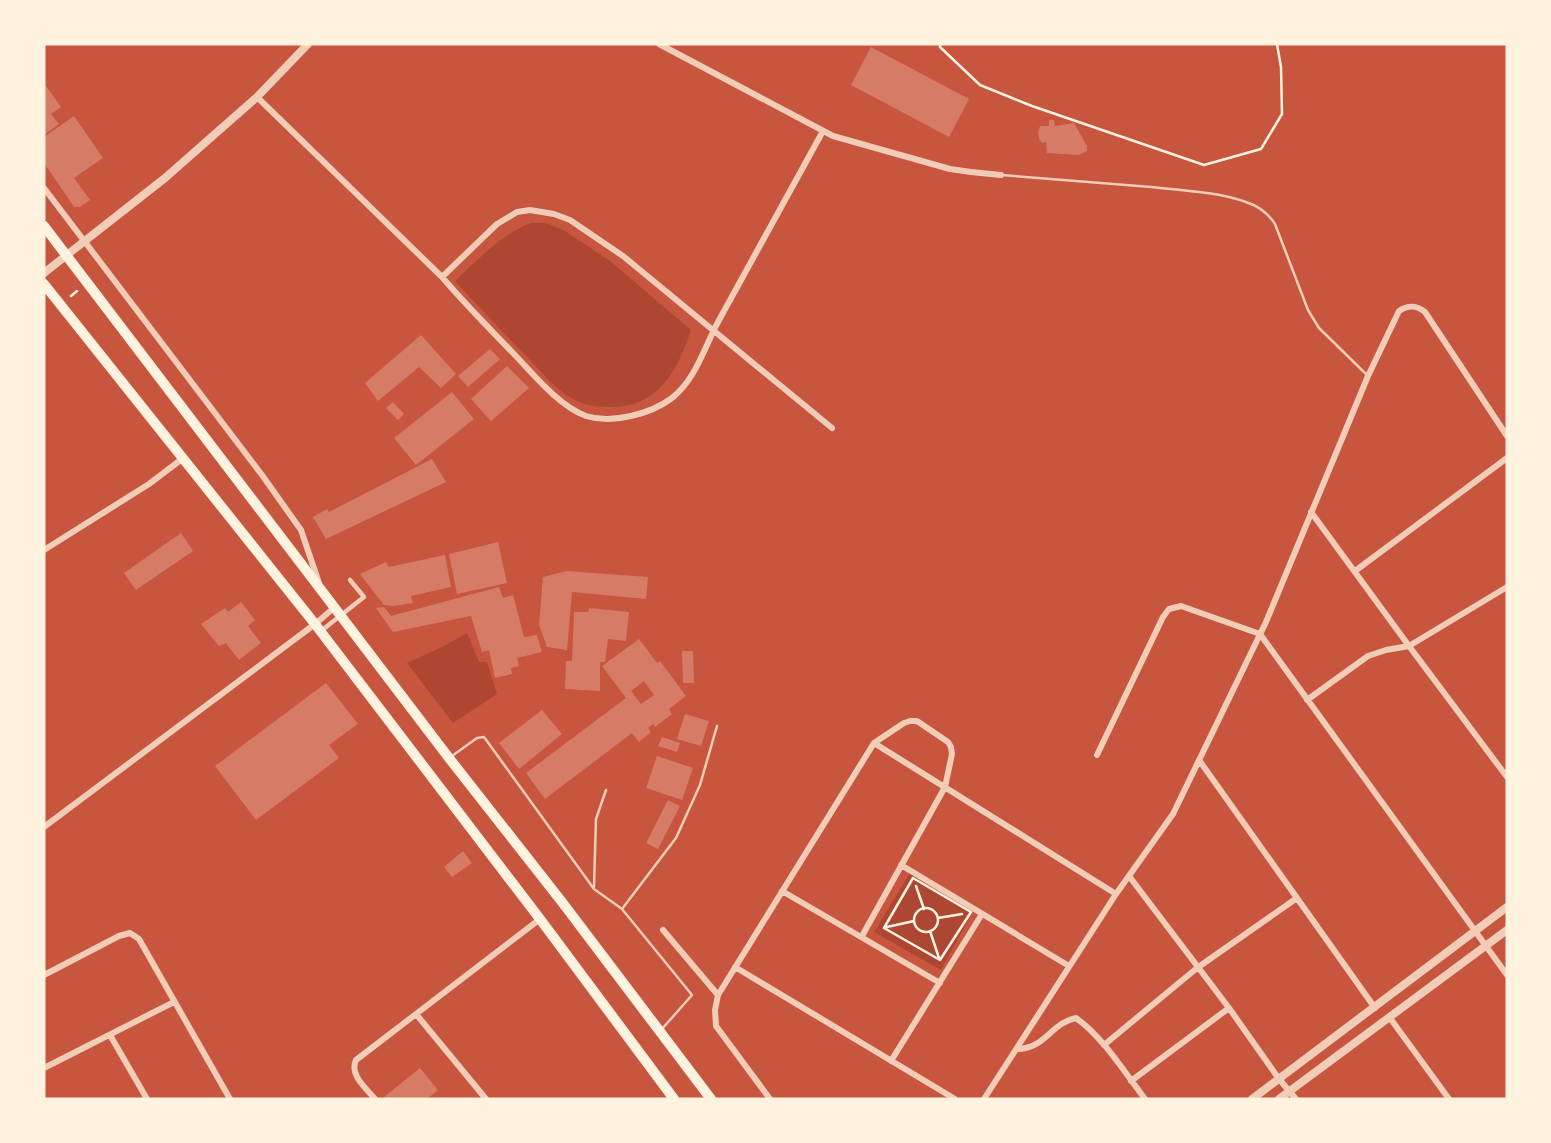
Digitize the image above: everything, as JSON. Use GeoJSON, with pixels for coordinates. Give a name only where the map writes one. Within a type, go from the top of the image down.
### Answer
{"type":"FeatureCollection","features":[{"type":"Feature","properties":{"kind":"highway"},"geometry":{"type":"LineString","coordinates":[[44,226],[710,1099]]}},
{"type":"Feature","properties":{"kind":"highway"},"geometry":{"type":"LineString","coordinates":[[44,284],[318,627],[674,1099]]}},
{"type":"Feature","properties":{"kind":"street"},"geometry":{"type":"LineString","coordinates":[[44,273],[165,177],[257,97],[308,44]]}},
{"type":"Feature","properties":{"kind":"street"},"geometry":{"type":"LineString","coordinates":[[659,44],[833,136],[950,169],[1001,175]]}},
{"type":"Feature","properties":{"kind":"street"},"geometry":{"type":"LineString","coordinates":[[257,97],[442,277],[551,392],[572,409],[603,419],[621,418],[653,408],[671,398],[694,372],[713,332],[823,131]]}},
{"type":"Feature","properties":{"kind":"street"},"geometry":{"type":"LineString","coordinates":[[44,188],[301,530],[320,588]]}},
{"type":"Feature","properties":{"kind":"street"},"geometry":{"type":"LineString","coordinates":[[442,277],[497,224],[517,212],[542,211],[570,220],[623,257],[832,428]]}},
{"type":"Feature","properties":{"kind":"street"},"geometry":{"type":"LineString","coordinates":[[984,1099],[1116,894],[1173,814],[1260,635],[1368,376],[1399,311],[1409,306],[1425,313],[1507,436]]}},
{"type":"Feature","properties":{"kind":"street"},"geometry":{"type":"LineString","coordinates":[[1355,572],[1507,458]]}},
{"type":"Feature","properties":{"kind":"street"},"geometry":{"type":"LineString","coordinates":[[44,550],[149,484],[182,459]]}},
{"type":"Feature","properties":{"kind":"street"},"geometry":{"type":"LineString","coordinates":[[1311,512],[1507,776]]}},
{"type":"Feature","properties":{"kind":"street"},"geometry":{"type":"LineString","coordinates":[[44,828],[338,611],[364,597],[350,580]]}},
{"type":"Feature","properties":{"kind":"street"},"geometry":{"type":"LineString","coordinates":[[1307,700],[1368,656],[1409,646],[1507,587]]}},
{"type":"Feature","properties":{"kind":"street"},"geometry":{"type":"LineString","coordinates":[[1097,755],[1169,609],[1181,606],[1260,635],[1507,975]]}},
{"type":"Feature","properties":{"kind":"street"},"geometry":{"type":"LineString","coordinates":[[770,1099],[716,1026],[718,995],[874,743],[904,723],[917,721],[948,742],[951,747],[945,787],[862,936]]}},
{"type":"Feature","properties":{"kind":"street"},"geometry":{"type":"LineString","coordinates":[[874,743],[1116,894]]}},
{"type":"Feature","properties":{"kind":"street"},"geometry":{"type":"LineString","coordinates":[[1199,760],[1375,1007]]}},
{"type":"Feature","properties":{"kind":"street"},"geometry":{"type":"LineString","coordinates":[[901,865],[1069,966]]}},
{"type":"Feature","properties":{"kind":"street"},"geometry":{"type":"LineString","coordinates":[[1129,876],[1296,1099]]}},
{"type":"Feature","properties":{"kind":"street"},"geometry":{"type":"LineString","coordinates":[[782,891],[940,983]]}},
{"type":"Feature","properties":{"kind":"street"},"geometry":{"type":"LineString","coordinates":[[1104,1045],[1197,968],[1297,898]]}},
{"type":"Feature","properties":{"kind":"street"},"geometry":{"type":"LineString","coordinates":[[1252,1099],[1507,907]]}},
{"type":"Feature","properties":{"kind":"street"},"geometry":{"type":"LineString","coordinates":[[891,1061],[982,914]]}},
{"type":"Feature","properties":{"kind":"street"},"geometry":{"type":"LineString","coordinates":[[375,1099],[354,1073],[356,1060],[540,919]]}},
{"type":"Feature","properties":{"kind":"street"},"geometry":{"type":"LineString","coordinates":[[663,930],[718,995]]}},
{"type":"Feature","properties":{"kind":"street"},"geometry":{"type":"LineString","coordinates":[[1279,1099],[1507,930]]}},
{"type":"Feature","properties":{"kind":"street"},"geometry":{"type":"LineString","coordinates":[[44,975],[119,936],[130,933],[139,939],[230,1099]]}},
{"type":"Feature","properties":{"kind":"street"},"geometry":{"type":"LineString","coordinates":[[735,967],[955,1099]]}},
{"type":"Feature","properties":{"kind":"street"},"geometry":{"type":"LineString","coordinates":[[44,1068],[174,1002]]}},
{"type":"Feature","properties":{"kind":"street"},"geometry":{"type":"LineString","coordinates":[[1131,1081],[1229,1008]]}},
{"type":"Feature","properties":{"kind":"street"},"geometry":{"type":"LineString","coordinates":[[416,1014],[486,1099]]}},
{"type":"Feature","properties":{"kind":"street"},"geometry":{"type":"LineString","coordinates":[[1017,1049],[1027,1049],[1066,1020],[1076,1018],[1104,1045],[1145,1099]]}},
{"type":"Feature","properties":{"kind":"street"},"geometry":{"type":"LineString","coordinates":[[1390,1018],[1449,1099]]}},
{"type":"Feature","properties":{"kind":"street"},"geometry":{"type":"LineString","coordinates":[[110,1035],[146,1099]]}},
{"type":"Feature","properties":{"kind":"street"},"geometry":{"type":"LineString","coordinates":[[990,1091],[996,1099]]}},
{"type":"Feature","properties":{"kind":"lane"},"geometry":{"type":"LineString","coordinates":[[1001,175],[1182,190],[1247,202],[1270,216],[1275,224],[1308,310],[1318,328],[1368,376]]}},
{"type":"Feature","properties":{"kind":"lane"},"geometry":{"type":"LineString","coordinates":[[622,909],[676,838],[700,785],[717,726]]}},
{"type":"Feature","properties":{"kind":"lane"},"geometry":{"type":"LineString","coordinates":[[449,758],[477,738],[484,737],[594,889],[622,909],[692,995],[660,1031]]}},
{"type":"Feature","properties":{"kind":"lane"},"geometry":{"type":"LineString","coordinates":[[594,889],[596,819],[606,790]]}},
{"type":"Feature","properties":{"kind":"path"},"geometry":{"type":"LineString","coordinates":[[940,44],[980,85],[1032,106],[1204,165],[1261,149],[1282,114],[1281,68],[1277,44]]}},
{"type":"Feature","properties":{"kind":"path"},"geometry":{"type":"LineString","coordinates":[[71,296],[77,291]]}},
{"type":"Feature","properties":{"kind":"path"},"geometry":{"type":"LineString","coordinates":[[913,878],[924,909]]}},
{"type":"Feature","properties":{"kind":"path"},"geometry":{"type":"LineString","coordinates":[[913,878],[971,912]]}},
{"type":"Feature","properties":{"kind":"path"},"geometry":{"type":"LineString","coordinates":[[884,928],[913,878]]}},
{"type":"Feature","properties":{"kind":"path"},"geometry":{"type":"LineString","coordinates":[[924,909],[932,910],[937,918],[935,928],[930,931],[920,930],[914,921],[919,911],[924,909]]}},
{"type":"Feature","properties":{"kind":"path"},"geometry":{"type":"LineString","coordinates":[[937,918],[971,912]]}},
{"type":"Feature","properties":{"kind":"path"},"geometry":{"type":"LineString","coordinates":[[940,960],[971,912]]}},
{"type":"Feature","properties":{"kind":"path"},"geometry":{"type":"LineString","coordinates":[[884,928],[914,921]]}},
{"type":"Feature","properties":{"kind":"path"},"geometry":{"type":"LineString","coordinates":[[884,928],[940,960]]}},
{"type":"Feature","properties":{"kind":"path"},"geometry":{"type":"LineString","coordinates":[[930,931],[940,960]]}},
{"type":"Feature","properties":{"kind":"shaded area"},"geometry":{"type":"Polygon","coordinates":[[[531,223],[546,223],[565,231],[610,261],[691,330],[672,373],[653,394],[626,406],[590,405],[573,399],[548,379],[455,281],[499,241],[531,223]]]}},
{"type":"Feature","properties":{"kind":"shaded area"},"geometry":{"type":"Polygon","coordinates":[[[467,633],[479,662],[487,662],[497,694],[453,723],[407,663],[467,633]]]}},
{"type":"Feature","properties":{"kind":"shaded area"},"geometry":{"type":"Polygon","coordinates":[[[910,873],[972,913],[941,970],[874,932],[910,873]]]}},
{"type":"Feature","properties":{"kind":"building"},"geometry":{"type":"Polygon","coordinates":[[[871,47],[969,99],[949,137],[851,85],[871,47]]]}},
{"type":"Feature","properties":{"kind":"building"},"geometry":{"type":"Polygon","coordinates":[[[44,83],[61,107],[51,114],[59,124],[44,135],[44,83]]]}},
{"type":"Feature","properties":{"kind":"building"},"geometry":{"type":"Polygon","coordinates":[[[74,116],[103,158],[74,178],[90,200],[80,207],[74,207],[44,163],[44,137],[74,116]]]}},
{"type":"Feature","properties":{"kind":"building"},"geometry":{"type":"Polygon","coordinates":[[[1049,120],[1054,120],[1055,126],[1074,123],[1087,146],[1087,151],[1079,155],[1047,153],[1046,142],[1042,143],[1038,133],[1040,126],[1049,126],[1049,120]]]}},
{"type":"Feature","properties":{"kind":"building"},"geometry":{"type":"Polygon","coordinates":[[[421,335],[456,374],[441,388],[419,367],[378,401],[365,383],[421,335]]]}},
{"type":"Feature","properties":{"kind":"building"},"geometry":{"type":"Polygon","coordinates":[[[490,349],[500,359],[468,387],[458,376],[490,349]]]}},
{"type":"Feature","properties":{"kind":"building"},"geometry":{"type":"Polygon","coordinates":[[[507,366],[529,388],[491,421],[471,399],[507,366]]]}},
{"type":"Feature","properties":{"kind":"building"},"geometry":{"type":"Polygon","coordinates":[[[452,392],[474,419],[416,465],[394,438],[452,392]]]}},
{"type":"Feature","properties":{"kind":"building"},"geometry":{"type":"Polygon","coordinates":[[[393,402],[404,414],[398,420],[386,408],[393,402]]]}},
{"type":"Feature","properties":{"kind":"building"},"geometry":{"type":"Polygon","coordinates":[[[432,459],[446,482],[326,539],[313,517],[327,509],[329,512],[432,459]]]}},
{"type":"Feature","properties":{"kind":"building"},"geometry":{"type":"Polygon","coordinates":[[[181,533],[193,551],[136,590],[124,573],[181,533]]]}},
{"type":"Feature","properties":{"kind":"building"},"geometry":{"type":"Polygon","coordinates":[[[498,542],[507,583],[457,594],[449,554],[498,542]]]}},
{"type":"Feature","properties":{"kind":"building"},"geometry":{"type":"Polygon","coordinates":[[[445,555],[451,587],[411,596],[413,603],[384,605],[360,574],[386,562],[389,567],[445,555]]]}},
{"type":"Feature","properties":{"kind":"building"},"geometry":{"type":"Polygon","coordinates":[[[567,571],[648,577],[646,599],[572,592],[567,650],[547,647],[539,625],[543,577],[567,571]]]}},
{"type":"Feature","properties":{"kind":"building"},"geometry":{"type":"Polygon","coordinates":[[[499,587],[503,598],[513,595],[524,637],[537,635],[542,652],[517,658],[519,666],[511,668],[512,674],[495,678],[489,650],[482,652],[471,616],[393,632],[376,608],[384,607],[391,616],[499,587]]]}},
{"type":"Feature","properties":{"kind":"building"},"geometry":{"type":"Polygon","coordinates":[[[241,602],[255,620],[248,626],[261,643],[239,660],[226,643],[219,646],[201,624],[225,608],[228,612],[241,602]]]}},
{"type":"Feature","properties":{"kind":"building"},"geometry":{"type":"Polygon","coordinates":[[[589,608],[629,612],[626,641],[608,639],[605,662],[600,662],[600,691],[565,689],[566,661],[572,661],[574,612],[588,612],[589,608]]]}},
{"type":"Feature","properties":{"kind":"building"},"geometry":{"type":"Polygon","coordinates":[[[639,639],[657,663],[660,661],[686,696],[669,709],[672,714],[655,727],[653,724],[648,728],[651,732],[639,742],[632,733],[545,799],[526,773],[626,698],[602,666],[639,639]],[[644,681],[631,691],[641,704],[654,695],[644,681]]]}},
{"type":"Feature","properties":{"kind":"building"},"geometry":{"type":"Polygon","coordinates":[[[682,651],[693,651],[694,683],[683,683],[682,651]]]}},
{"type":"Feature","properties":{"kind":"building"},"geometry":{"type":"Polygon","coordinates":[[[326,683],[358,724],[329,745],[339,758],[256,820],[215,766],[326,683]]]}},
{"type":"Feature","properties":{"kind":"building"},"geometry":{"type":"Polygon","coordinates":[[[542,710],[562,734],[519,769],[499,743],[542,710]]]}},
{"type":"Feature","properties":{"kind":"building"},"geometry":{"type":"Polygon","coordinates":[[[685,714],[709,721],[701,746],[677,739],[685,714]]]}},
{"type":"Feature","properties":{"kind":"building"},"geometry":{"type":"Polygon","coordinates":[[[662,737],[680,743],[677,752],[658,746],[662,737]]]}},
{"type":"Feature","properties":{"kind":"building"},"geometry":{"type":"Polygon","coordinates":[[[657,756],[693,768],[682,800],[646,788],[657,756]]]}},
{"type":"Feature","properties":{"kind":"building"},"geometry":{"type":"Polygon","coordinates":[[[668,800],[680,806],[658,849],[646,843],[668,800]]]}},
{"type":"Feature","properties":{"kind":"building"},"geometry":{"type":"Polygon","coordinates":[[[463,851],[472,863],[452,877],[444,867],[463,851]]]}},
{"type":"Feature","properties":{"kind":"building"},"geometry":{"type":"Polygon","coordinates":[[[420,1068],[438,1090],[427,1099],[384,1097],[420,1068]]]}}]}
